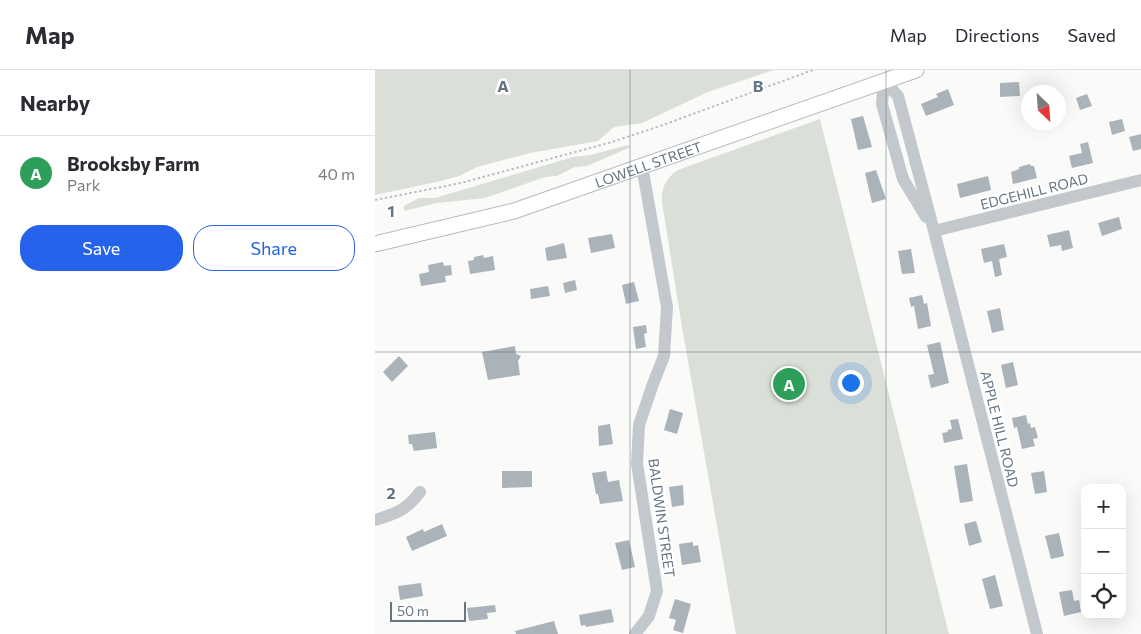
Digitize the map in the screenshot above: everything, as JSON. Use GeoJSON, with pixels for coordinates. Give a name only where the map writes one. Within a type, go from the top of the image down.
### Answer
{"type":"FeatureCollection","features":[{"type":"Feature","properties":{"kind":"main road","name":"LOWELL STREET"},"geometry":{"type":"LineString","coordinates":[[375,244],[514,211],[916,70]]}},
{"type":"Feature","properties":{"kind":"street","name":"APPLE HILL ROAD"},"geometry":{"type":"LineString","coordinates":[[884,81],[882,104],[903,179],[934,231],[1037,634]]}},
{"type":"Feature","properties":{"kind":"street","name":"BALDWIN STREET"},"geometry":{"type":"LineString","coordinates":[[635,634],[649,616],[657,591],[637,464],[639,425],[664,356],[667,307],[642,166]]}},
{"type":"Feature","properties":{"kind":"street","name":"EDGEHILL ROAD"},"geometry":{"type":"LineString","coordinates":[[934,231],[1141,180]]}},
{"type":"Feature","properties":{"kind":"street"},"geometry":{"type":"LineString","coordinates":[[375,520],[393,515],[404,509],[413,502],[420,492]]}},
{"type":"Feature","properties":{"kind":"path"},"geometry":{"type":"LineString","coordinates":[[375,200],[461,184],[612,142],[813,70]]}},
{"type":"Feature","properties":{"kind":"shaded area"},"geometry":{"type":"Polygon","coordinates":[[[375,70],[774,70],[708,92],[642,123],[614,127],[598,141],[530,153],[477,167],[459,176],[441,181],[375,195],[375,70]]]}},
{"type":"Feature","properties":{"kind":"shaded area"},"geometry":{"type":"Polygon","coordinates":[[[820,119],[949,634],[736,634],[682,327],[662,192],[667,180],[678,170],[820,119]]]}},
{"type":"Feature","properties":{"kind":"shaded area"},"geometry":{"type":"Polygon","coordinates":[[[627,145],[631,147],[587,166],[575,167],[557,176],[545,177],[485,198],[437,203],[404,211],[404,206],[419,198],[435,198],[573,157],[591,155],[627,145]]]}},
{"type":"Feature","properties":{"kind":"building"},"geometry":{"type":"Polygon","coordinates":[[[1019,82],[1020,96],[1000,97],[1000,83],[1019,82]]]}},
{"type":"Feature","properties":{"kind":"building"},"geometry":{"type":"Polygon","coordinates":[[[948,89],[954,105],[926,116],[921,104],[938,97],[936,94],[948,89]]]}},
{"type":"Feature","properties":{"kind":"building"},"geometry":{"type":"Polygon","coordinates":[[[1087,94],[1092,106],[1080,110],[1076,98],[1087,94]]]}},
{"type":"Feature","properties":{"kind":"building"},"geometry":{"type":"Polygon","coordinates":[[[863,116],[872,147],[858,150],[851,119],[863,116]]]}},
{"type":"Feature","properties":{"kind":"building"},"geometry":{"type":"Polygon","coordinates":[[[1122,119],[1125,131],[1112,135],[1109,122],[1122,119]]]}},
{"type":"Feature","properties":{"kind":"building"},"geometry":{"type":"Polygon","coordinates":[[[1141,134],[1141,149],[1133,151],[1129,137],[1141,134]]]}},
{"type":"Feature","properties":{"kind":"building"},"geometry":{"type":"Polygon","coordinates":[[[1088,142],[1093,163],[1072,168],[1069,156],[1082,153],[1080,144],[1088,142]]]}},
{"type":"Feature","properties":{"kind":"building"},"geometry":{"type":"Polygon","coordinates":[[[1030,164],[1034,166],[1037,178],[1013,184],[1011,172],[1019,169],[1019,167],[1030,164]]]}},
{"type":"Feature","properties":{"kind":"building"},"geometry":{"type":"Polygon","coordinates":[[[876,170],[886,199],[872,203],[865,173],[876,170]]]}},
{"type":"Feature","properties":{"kind":"building"},"geometry":{"type":"Polygon","coordinates":[[[988,176],[991,190],[960,198],[957,184],[988,176]]]}},
{"type":"Feature","properties":{"kind":"building"},"geometry":{"type":"Polygon","coordinates":[[[1119,217],[1122,229],[1102,236],[1098,223],[1119,217]]]}},
{"type":"Feature","properties":{"kind":"building"},"geometry":{"type":"Polygon","coordinates":[[[1069,230],[1073,248],[1062,251],[1061,245],[1050,247],[1047,235],[1069,230]]]}},
{"type":"Feature","properties":{"kind":"building"},"geometry":{"type":"Polygon","coordinates":[[[612,234],[615,248],[591,253],[588,238],[612,234]]]}},
{"type":"Feature","properties":{"kind":"building"},"geometry":{"type":"Polygon","coordinates":[[[564,243],[567,258],[547,261],[545,248],[564,243]]]}},
{"type":"Feature","properties":{"kind":"building"},"geometry":{"type":"Polygon","coordinates":[[[1004,244],[1007,257],[999,259],[1002,275],[995,277],[992,261],[984,263],[981,249],[1004,244]]]}},
{"type":"Feature","properties":{"kind":"building"},"geometry":{"type":"Polygon","coordinates":[[[911,249],[915,273],[902,274],[898,251],[911,249]]]}},
{"type":"Feature","properties":{"kind":"building"},"geometry":{"type":"Polygon","coordinates":[[[483,255],[484,258],[493,256],[495,270],[470,274],[468,261],[483,255]]]}},
{"type":"Feature","properties":{"kind":"building"},"geometry":{"type":"Polygon","coordinates":[[[443,262],[444,266],[451,265],[452,275],[445,276],[446,282],[421,286],[419,274],[429,272],[428,265],[443,262]]]}},
{"type":"Feature","properties":{"kind":"building"},"geometry":{"type":"Polygon","coordinates":[[[575,280],[577,290],[565,293],[563,283],[575,280]]]}},
{"type":"Feature","properties":{"kind":"building"},"geometry":{"type":"Polygon","coordinates":[[[634,282],[639,301],[626,304],[622,285],[634,282]]]}},
{"type":"Feature","properties":{"kind":"building"},"geometry":{"type":"Polygon","coordinates":[[[548,286],[550,296],[531,299],[530,289],[548,286]]]}},
{"type":"Feature","properties":{"kind":"building"},"geometry":{"type":"Polygon","coordinates":[[[922,295],[924,304],[927,303],[931,326],[918,329],[914,306],[911,307],[909,298],[922,295]]]}},
{"type":"Feature","properties":{"kind":"building"},"geometry":{"type":"Polygon","coordinates":[[[1000,308],[1004,330],[992,333],[987,311],[1000,308]]]}},
{"type":"Feature","properties":{"kind":"building"},"geometry":{"type":"Polygon","coordinates":[[[646,325],[647,333],[644,334],[646,347],[636,349],[633,327],[646,325]]]}},
{"type":"Feature","properties":{"kind":"building"},"geometry":{"type":"Polygon","coordinates":[[[940,342],[949,383],[931,388],[928,375],[934,374],[927,345],[940,342]]]}},
{"type":"Feature","properties":{"kind":"building"},"geometry":{"type":"Polygon","coordinates":[[[515,346],[516,354],[521,356],[518,361],[520,375],[488,380],[482,352],[515,346]]]}},
{"type":"Feature","properties":{"kind":"building"},"geometry":{"type":"Polygon","coordinates":[[[399,356],[408,366],[392,382],[383,372],[399,356]]]}},
{"type":"Feature","properties":{"kind":"building"},"geometry":{"type":"Polygon","coordinates":[[[1013,362],[1018,385],[1006,388],[1001,365],[1013,362]]]}},
{"type":"Feature","properties":{"kind":"building"},"geometry":{"type":"Polygon","coordinates":[[[670,409],[683,413],[677,434],[664,430],[670,409]]]}},
{"type":"Feature","properties":{"kind":"building"},"geometry":{"type":"Polygon","coordinates":[[[1026,415],[1031,428],[1035,427],[1038,438],[1033,439],[1035,446],[1022,449],[1017,427],[1014,428],[1012,418],[1026,415]]]}},
{"type":"Feature","properties":{"kind":"building"},"geometry":{"type":"Polygon","coordinates":[[[958,419],[963,439],[944,443],[942,433],[952,429],[950,420],[958,419]]]}},
{"type":"Feature","properties":{"kind":"building"},"geometry":{"type":"Polygon","coordinates":[[[610,424],[613,444],[599,446],[598,426],[610,424]]]}},
{"type":"Feature","properties":{"kind":"building"},"geometry":{"type":"Polygon","coordinates":[[[435,432],[437,448],[414,451],[412,444],[409,444],[408,435],[435,432]]]}},
{"type":"Feature","properties":{"kind":"building"},"geometry":{"type":"Polygon","coordinates":[[[967,464],[973,501],[960,503],[954,466],[967,464]]]}},
{"type":"Feature","properties":{"kind":"building"},"geometry":{"type":"Polygon","coordinates":[[[502,471],[532,471],[532,487],[502,488],[502,471]]]}},
{"type":"Feature","properties":{"kind":"building"},"geometry":{"type":"Polygon","coordinates":[[[606,471],[608,482],[619,480],[623,501],[600,504],[592,473],[606,471]]]}},
{"type":"Feature","properties":{"kind":"building"},"geometry":{"type":"Polygon","coordinates":[[[1044,471],[1047,492],[1035,494],[1031,473],[1044,471]]]}},
{"type":"Feature","properties":{"kind":"building"},"geometry":{"type":"Polygon","coordinates":[[[683,485],[684,505],[672,507],[669,487],[683,485]]]}},
{"type":"Feature","properties":{"kind":"building"},"geometry":{"type":"Polygon","coordinates":[[[976,521],[982,542],[969,546],[964,524],[976,521]]]}},
{"type":"Feature","properties":{"kind":"building"},"geometry":{"type":"Polygon","coordinates":[[[442,524],[447,536],[412,551],[406,537],[423,529],[424,532],[442,524]]]}},
{"type":"Feature","properties":{"kind":"building"},"geometry":{"type":"Polygon","coordinates":[[[1059,533],[1064,556],[1051,559],[1045,536],[1059,533]]]}},
{"type":"Feature","properties":{"kind":"building"},"geometry":{"type":"Polygon","coordinates":[[[629,540],[635,567],[622,570],[615,543],[629,540]]]}},
{"type":"Feature","properties":{"kind":"building"},"geometry":{"type":"Polygon","coordinates":[[[693,542],[693,546],[698,545],[701,562],[682,565],[679,544],[693,542]]]}},
{"type":"Feature","properties":{"kind":"building"},"geometry":{"type":"Polygon","coordinates":[[[995,575],[1003,606],[990,609],[982,579],[995,575]]]}},
{"type":"Feature","properties":{"kind":"building"},"geometry":{"type":"Polygon","coordinates":[[[421,583],[423,596],[400,600],[398,586],[421,583]]]}},
{"type":"Feature","properties":{"kind":"building"},"geometry":{"type":"Polygon","coordinates":[[[1072,590],[1074,601],[1079,600],[1081,612],[1064,616],[1059,592],[1072,590]]]}},
{"type":"Feature","properties":{"kind":"building"},"geometry":{"type":"Polygon","coordinates":[[[675,599],[691,604],[683,633],[673,630],[676,620],[669,618],[675,599]]]}},
{"type":"Feature","properties":{"kind":"building"},"geometry":{"type":"Polygon","coordinates":[[[495,605],[496,612],[487,613],[488,619],[469,621],[467,608],[495,605]]]}},
{"type":"Feature","properties":{"kind":"building"},"geometry":{"type":"Polygon","coordinates":[[[611,609],[614,622],[586,627],[585,625],[581,626],[579,615],[611,609]]]}},
{"type":"Feature","properties":{"kind":"building"},"geometry":{"type":"Polygon","coordinates":[[[554,621],[558,634],[516,634],[515,631],[554,621]]]}},
{"type":"Feature","properties":{"kind":"place","name":"Brooksby Farm"},"geometry":{"type":"Point","coordinates":[789,384]}}]}
